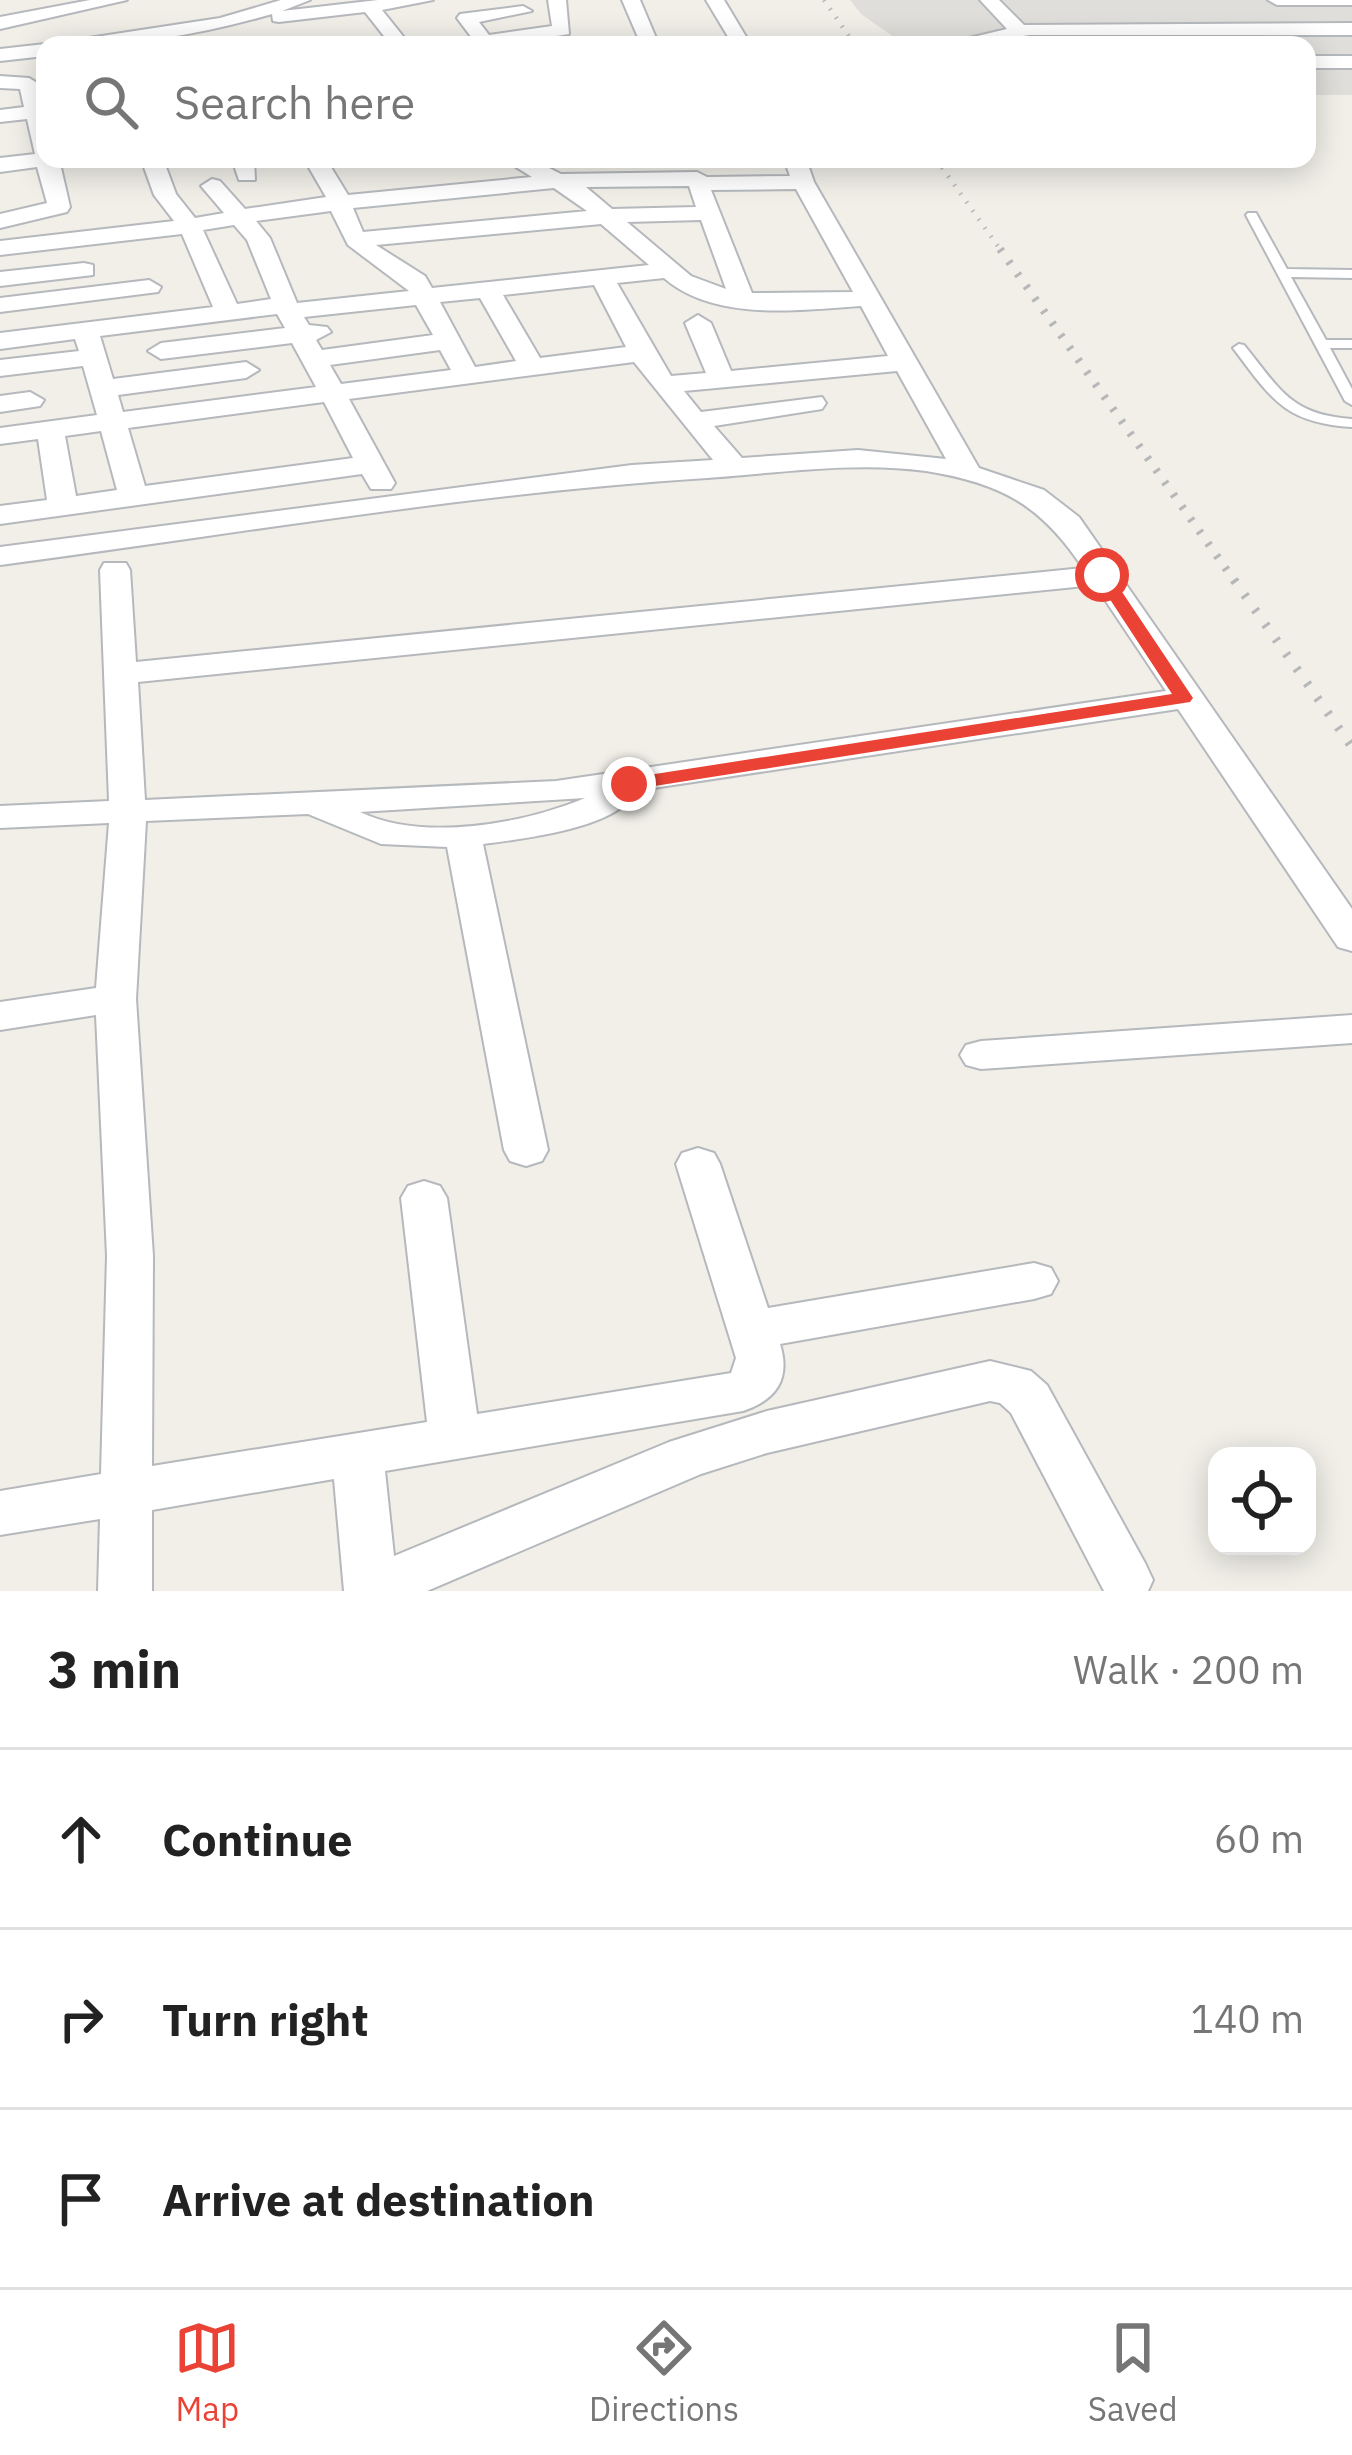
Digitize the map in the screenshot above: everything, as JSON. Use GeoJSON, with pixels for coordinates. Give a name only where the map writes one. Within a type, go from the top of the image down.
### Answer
{"type":"FeatureCollection","features":[{"type":"Feature","properties":{"kind":"street"},"geometry":{"type":"LineString","coordinates":[[75,0],[121,11],[142,36]]}},
{"type":"Feature","properties":{"kind":"street"},"geometry":{"type":"LineString","coordinates":[[0,3],[9,22],[118,0]]}},
{"type":"Feature","properties":{"kind":"street"},"geometry":{"type":"LineString","coordinates":[[557,0],[563,27],[558,36]]}},
{"type":"Feature","properties":{"kind":"street"},"geometry":{"type":"LineString","coordinates":[[631,0],[646,36]]}},
{"type":"Feature","properties":{"kind":"street"},"geometry":{"type":"LineString","coordinates":[[715,0],[737,36]]}},
{"type":"Feature","properties":{"kind":"street"},"geometry":{"type":"LineString","coordinates":[[989,0],[1020,31]]}},
{"type":"Feature","properties":{"kind":"street"},"geometry":{"type":"LineString","coordinates":[[1277,0],[1352,0]]}},
{"type":"Feature","properties":{"kind":"street"},"geometry":{"type":"LineString","coordinates":[[1314,0],[1344,29],[1352,52]]}},
{"type":"Feature","properties":{"kind":"street"},"geometry":{"type":"LineString","coordinates":[[162,36],[250,15],[317,6],[418,7]]}},
{"type":"Feature","properties":{"kind":"street"},"geometry":{"type":"LineString","coordinates":[[317,6],[327,36]]}},
{"type":"Feature","properties":{"kind":"street"},"geometry":{"type":"LineString","coordinates":[[480,36],[466,18],[517,6],[552,36]]}},
{"type":"Feature","properties":{"kind":"street"},"geometry":{"type":"LineString","coordinates":[[370,7],[394,36]]}},
{"type":"Feature","properties":{"kind":"street"},"geometry":{"type":"LineString","coordinates":[[162,14],[177,31]]}},
{"type":"Feature","properties":{"kind":"street"},"geometry":{"type":"LineString","coordinates":[[1000,36],[1020,31],[1344,29]]}},
{"type":"Feature","properties":{"kind":"street"},"geometry":{"type":"LineString","coordinates":[[0,55],[36,51]]}},
{"type":"Feature","properties":{"kind":"street"},"geometry":{"type":"LineString","coordinates":[[1316,62],[1352,62]]}},
{"type":"Feature","properties":{"kind":"street"},"geometry":{"type":"LineString","coordinates":[[0,82],[27,82],[36,112],[0,116]]}},
{"type":"Feature","properties":{"kind":"street"},"geometry":{"type":"LineString","coordinates":[[0,165],[36,160]]}},
{"type":"Feature","properties":{"kind":"street"},"geometry":{"type":"LineString","coordinates":[[0,220],[59,207],[49,168]]}},
{"type":"Feature","properties":{"kind":"street"},"geometry":{"type":"LineString","coordinates":[[155,168],[164,195],[190,226],[228,312]]}},
{"type":"Feature","properties":{"kind":"street"},"geometry":{"type":"LineString","coordinates":[[322,168],[333,183],[356,240],[403,272],[438,319],[466,374]]}},
{"type":"Feature","properties":{"kind":"street"},"geometry":{"type":"LineString","coordinates":[[531,168],[609,217],[668,270],[702,292],[743,302],[870,298]]}},
{"type":"Feature","properties":{"kind":"street"},"geometry":{"type":"LineString","coordinates":[[0,248],[130,235],[340,204],[558,182],[799,170],[967,472]]}},
{"type":"Feature","properties":{"kind":"street"},"geometry":{"type":"LineString","coordinates":[[696,174],[743,302]]}},
{"type":"Feature","properties":{"kind":"street"},"geometry":{"type":"LineString","coordinates":[[212,186],[243,216],[391,502]]}},
{"type":"Feature","properties":{"kind":"street"},"geometry":{"type":"LineString","coordinates":[[356,240],[609,217],[709,213]]}},
{"type":"Feature","properties":{"kind":"street"},"geometry":{"type":"LineString","coordinates":[[130,235],[173,380]]}},
{"type":"Feature","properties":{"kind":"street"},"geometry":{"type":"LineString","coordinates":[[314,359],[438,319],[487,289],[668,270]]}},
{"type":"Feature","properties":{"kind":"street"},"geometry":{"type":"LineString","coordinates":[[161,351],[231,341],[289,310],[403,272]]}},
{"type":"Feature","properties":{"kind":"street"},"geometry":{"type":"LineString","coordinates":[[0,279],[145,275]]}},
{"type":"Feature","properties":{"kind":"street"},"geometry":{"type":"LineString","coordinates":[[0,304],[145,275]]}},
{"type":"Feature","properties":{"kind":"street"},"geometry":{"type":"LineString","coordinates":[[601,276],[641,353],[734,466]]}},
{"type":"Feature","properties":{"kind":"street"},"geometry":{"type":"LineString","coordinates":[[487,289],[532,367]]}},
{"type":"Feature","properties":{"kind":"street"},"geometry":{"type":"LineString","coordinates":[[38,550],[49,508],[43,430],[5,348],[89,344],[156,322],[228,312],[289,310],[438,319]]}},
{"type":"Feature","properties":{"kind":"street"},"geometry":{"type":"LineString","coordinates":[[698,322],[721,378]]}},
{"type":"Feature","properties":{"kind":"street"},"geometry":{"type":"LineString","coordinates":[[231,341],[261,400]]}},
{"type":"Feature","properties":{"kind":"street"},"geometry":{"type":"LineString","coordinates":[[89,344],[134,496]]}},
{"type":"Feature","properties":{"kind":"street"},"geometry":{"type":"LineString","coordinates":[[0,436],[641,353]]}},
{"type":"Feature","properties":{"kind":"street"},"geometry":{"type":"LineString","coordinates":[[664,385],[905,362]]}},
{"type":"Feature","properties":{"kind":"street"},"geometry":{"type":"LineString","coordinates":[[101,389],[246,370]]}},
{"type":"Feature","properties":{"kind":"street"},"geometry":{"type":"LineString","coordinates":[[785,371],[858,459]]}},
{"type":"Feature","properties":{"kind":"street"},"geometry":{"type":"LineString","coordinates":[[0,404],[30,400]]}},
{"type":"Feature","properties":{"kind":"street"},"geometry":{"type":"LineString","coordinates":[[693,421],[812,403]]}},
{"type":"Feature","properties":{"kind":"street"},"geometry":{"type":"LineString","coordinates":[[0,556],[391,502],[734,466],[858,459],[967,472],[1005,483],[1052,508],[1352,938]]}},
{"type":"Feature","properties":{"kind":"street"},"geometry":{"type":"LineString","coordinates":[[0,515],[370,464]]}},
{"type":"Feature","properties":{"kind":"street"},"geometry":{"type":"LineString","coordinates":[[219,485],[226,524]]}},
{"type":"Feature","properties":{"kind":"street"},"geometry":{"type":"LineString","coordinates":[[115,570],[128,812],[116,999],[130,1256],[125,1591]]}},
{"type":"Feature","properties":{"kind":"street"},"geometry":{"type":"LineString","coordinates":[[121,674],[1102,575]]}},
{"type":"Feature","properties":{"kind":"street"},"geometry":{"type":"LineString","coordinates":[[0,817],[556,792],[1184,698]]}},
{"type":"Feature","properties":{"kind":"street"},"geometry":{"type":"LineString","coordinates":[[314,804],[382,834],[463,836],[580,814],[607,803],[629,784]]}},
{"type":"Feature","properties":{"kind":"street"},"geometry":{"type":"LineString","coordinates":[[463,836],[526,1150]]}},
{"type":"Feature","properties":{"kind":"street"},"geometry":{"type":"LineString","coordinates":[[0,1016],[116,999]]}},
{"type":"Feature","properties":{"kind":"street"},"geometry":{"type":"LineString","coordinates":[[981,1055],[1352,1028]]}},
{"type":"Feature","properties":{"kind":"street"},"geometry":{"type":"LineString","coordinates":[[0,1513],[743,1391],[759,1379],[760,1358],[698,1164]]}},
{"type":"Feature","properties":{"kind":"street"},"geometry":{"type":"LineString","coordinates":[[424,1198],[455,1441]]}},
{"type":"Feature","properties":{"kind":"street"},"geometry":{"type":"LineString","coordinates":[[752,1330],[1034,1281]]}},
{"type":"Feature","properties":{"kind":"street"},"geometry":{"type":"LineString","coordinates":[[358,1457],[371,1590],[687,1457],[767,1432],[990,1381],[1014,1385],[1029,1399],[1126,1580]]}},
{"type":"Feature","properties":{"kind":"lane"},"geometry":{"type":"LineString","coordinates":[[1252,215],[1352,401]]}},
{"type":"Feature","properties":{"kind":"lane"},"geometry":{"type":"LineString","coordinates":[[1283,273],[1352,274]]}},
{"type":"Feature","properties":{"kind":"lane"},"geometry":{"type":"LineString","coordinates":[[1321,344],[1352,344]]}},
{"type":"Feature","properties":{"kind":"lane"},"geometry":{"type":"LineString","coordinates":[[1240,348],[1298,415],[1309,421],[1352,423]]}},
{"type":"Feature","properties":{"kind":"shaded area"},"geometry":{"type":"Polygon","coordinates":[[[850,0],[1352,0],[1352,95],[1316,95],[1316,36],[892,36],[850,0]]]}},
{"type":"Feature","properties":{"kind":"railway"},"geometry":{"type":"LineString","coordinates":[[824,0],[849,36]]}},
{"type":"Feature","properties":{"kind":"railway"},"geometry":{"type":"LineString","coordinates":[[942,168],[1002,252]]}},
{"type":"Feature","properties":{"kind":"railway"},"geometry":{"type":"LineString","coordinates":[[1000,249],[1236,583]]}},
{"type":"Feature","properties":{"kind":"railway"},"geometry":{"type":"LineString","coordinates":[[1234,580],[1352,747]]}},
{"type":"Feature","properties":{"kind":"route"},"geometry":{"type":"LineString","coordinates":[[629,784],[1184,698],[1102,575]]}}]}
